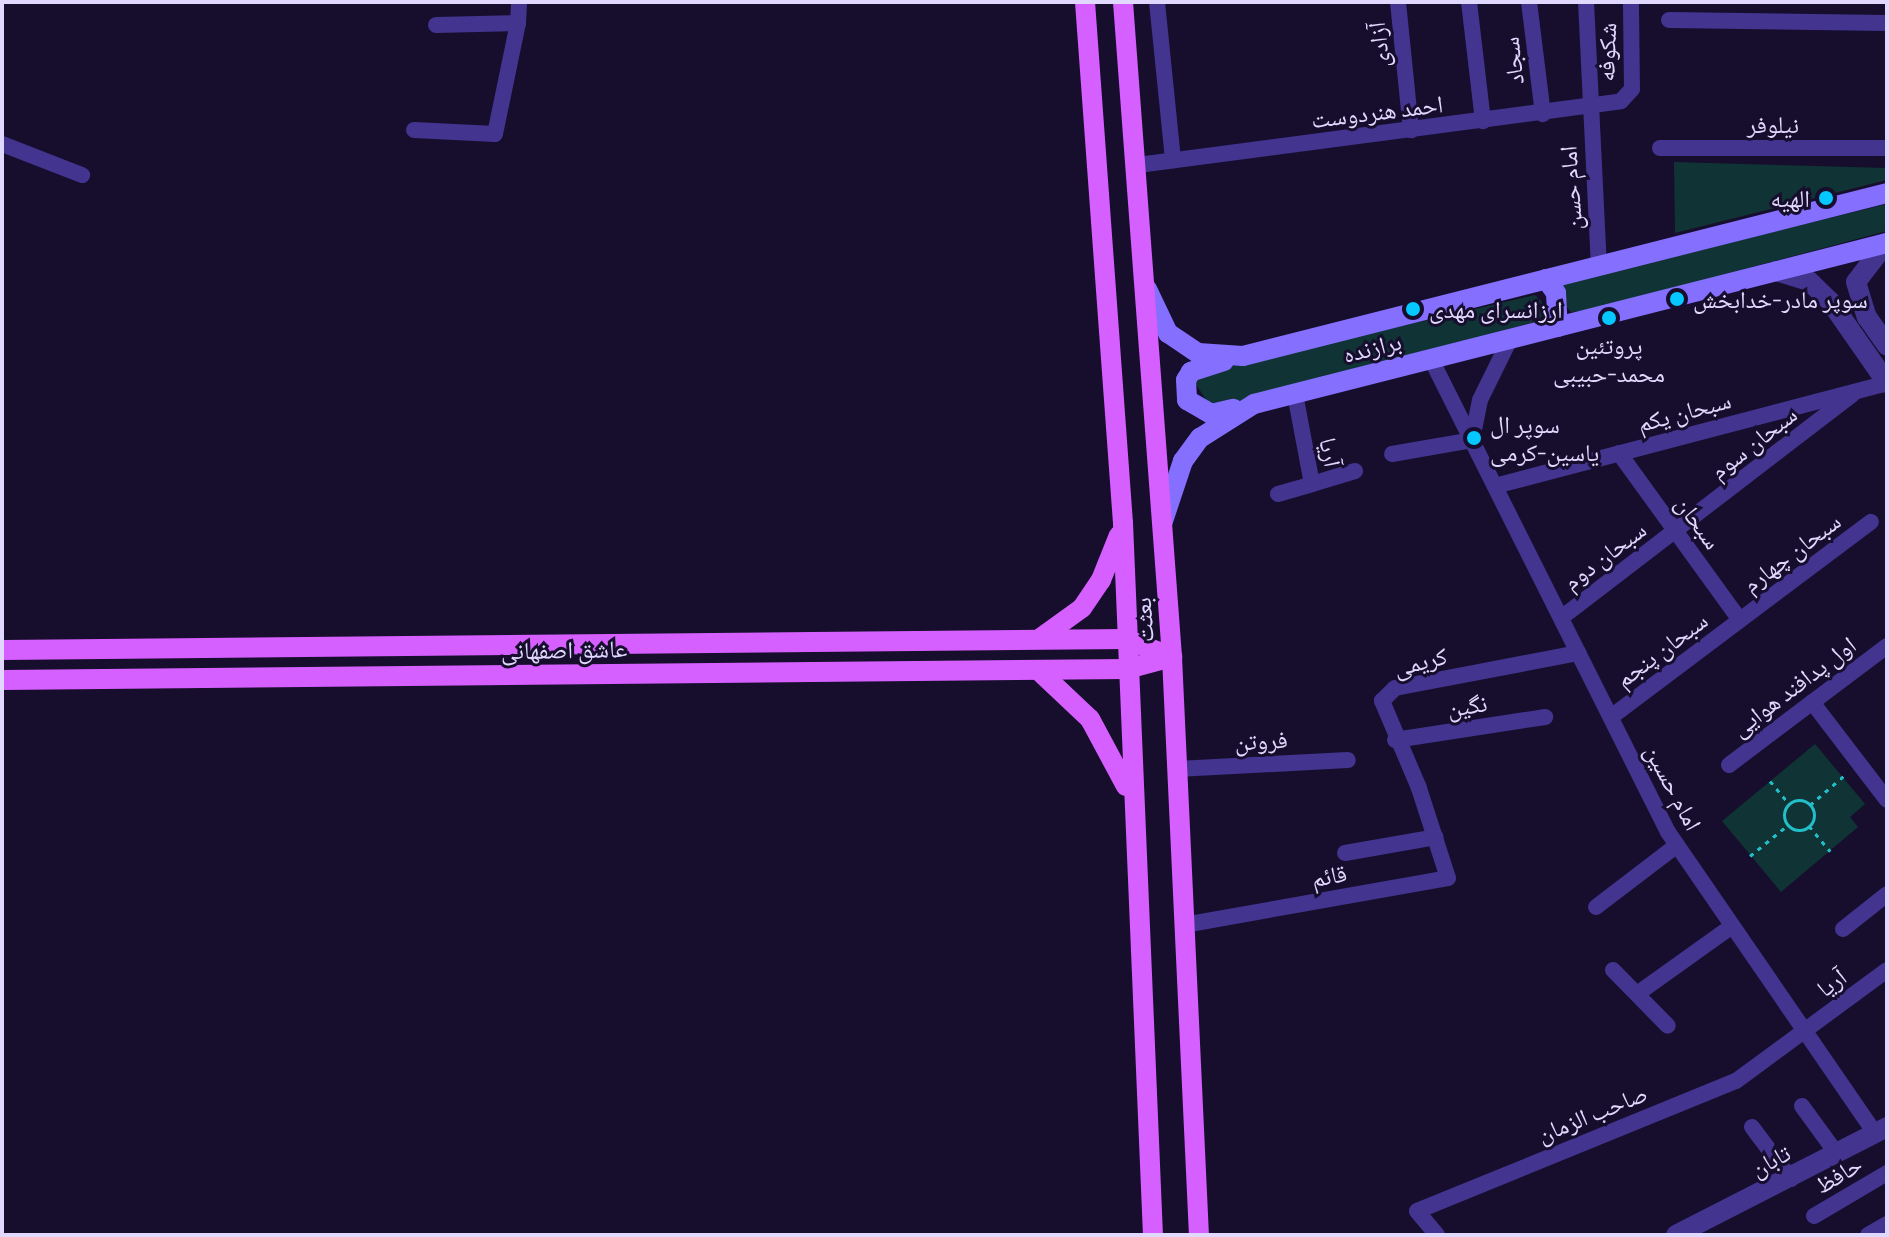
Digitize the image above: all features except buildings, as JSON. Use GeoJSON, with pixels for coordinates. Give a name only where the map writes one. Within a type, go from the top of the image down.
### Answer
{"type":"FeatureCollection","features":[{"type":"Feature","properties":{"kind":"main road","name":"بعثت"},"geometry":{"type":"LineString","coordinates":[[1085,2],[1092,46],[1123,523],[1153,1235]]}},
{"type":"Feature","properties":{"kind":"main road","name":"بعثت"},"geometry":{"type":"LineString","coordinates":[[1123,2],[1138,165],[1172,657],[1199,1235]]}},
{"type":"Feature","properties":{"kind":"main road"},"geometry":{"type":"LineString","coordinates":[[1092,46],[1128,42]]}},
{"type":"Feature","properties":{"kind":"main road","name":"برازنده"},"geometry":{"type":"LineString","coordinates":[[1147,289],[1168,333],[1198,353],[1243,356],[1887,193]]}},
{"type":"Feature","properties":{"kind":"main road","name":"برازنده"},"geometry":{"type":"LineString","coordinates":[[1163,521],[1183,461],[1200,438],[1254,404],[1886,243]]}},
{"type":"Feature","properties":{"kind":"main road"},"geometry":{"type":"LineString","coordinates":[[1546,279],[1556,293],[1558,327]]}},
{"type":"Feature","properties":{"kind":"main road"},"geometry":{"type":"LineString","coordinates":[[1243,356],[1191,372],[1186,380],[1187,400],[1211,414],[1254,404]]}},
{"type":"Feature","properties":{"kind":"main road"},"geometry":{"type":"LineString","coordinates":[[1033,642],[1082,608],[1101,580],[1123,523]]}},
{"type":"Feature","properties":{"kind":"main road"},"geometry":{"type":"LineString","coordinates":[[1126,639],[1172,657]]}},
{"type":"Feature","properties":{"kind":"main road","name":"عاشق اصفهانی"},"geometry":{"type":"LineString","coordinates":[[2,650],[1126,639]]}},
{"type":"Feature","properties":{"kind":"main road","name":"عاشق اصفهانی"},"geometry":{"type":"LineString","coordinates":[[2,680],[1127,669],[1172,657]]}},
{"type":"Feature","properties":{"kind":"main road"},"geometry":{"type":"LineString","coordinates":[[1038,670],[1106,741],[1134,812]]}},
{"type":"Feature","properties":{"kind":"street"},"geometry":{"type":"LineString","coordinates":[[414,130],[495,134],[518,23],[519,2]]}},
{"type":"Feature","properties":{"kind":"street"},"geometry":{"type":"LineString","coordinates":[[1157,2],[1173,160]]}},
{"type":"Feature","properties":{"kind":"street","name":"آزادی"},"geometry":{"type":"LineString","coordinates":[[1398,2],[1411,130]]}},
{"type":"Feature","properties":{"kind":"street"},"geometry":{"type":"LineString","coordinates":[[1469,2],[1483,121]]}},
{"type":"Feature","properties":{"kind":"street","name":"سجاد"},"geometry":{"type":"LineString","coordinates":[[1529,2],[1543,114]]}},
{"type":"Feature","properties":{"kind":"street","name":"امام حسن"},"geometry":{"type":"LineString","coordinates":[[1586,2],[1599,266]]}},
{"type":"Feature","properties":{"kind":"street","name":"شکوفه"},"geometry":{"type":"LineString","coordinates":[[1621,101],[1632,89],[1631,2]]}},
{"type":"Feature","properties":{"kind":"street"},"geometry":{"type":"LineString","coordinates":[[1669,20],[1887,23]]}},
{"type":"Feature","properties":{"kind":"street"},"geometry":{"type":"LineString","coordinates":[[436,25],[518,23]]}},
{"type":"Feature","properties":{"kind":"street","name":"احمد هنردوست"},"geometry":{"type":"LineString","coordinates":[[1138,165],[1543,114],[1621,101]]}},
{"type":"Feature","properties":{"kind":"street"},"geometry":{"type":"LineString","coordinates":[[2,144],[82,175]]}},
{"type":"Feature","properties":{"kind":"street","name":"نیلوفر"},"geometry":{"type":"LineString","coordinates":[[1660,148],[1887,148]]}},
{"type":"Feature","properties":{"kind":"street"},"geometry":{"type":"LineString","coordinates":[[1886,243],[1863,268],[1856,282],[1858,297],[1887,346]]}},
{"type":"Feature","properties":{"kind":"street"},"geometry":{"type":"LineString","coordinates":[[1776,271],[1809,281],[1835,307],[1887,383]]}},
{"type":"Feature","properties":{"kind":"street"},"geometry":{"type":"LineString","coordinates":[[1835,307],[1834,298],[1842,292],[1858,297]]}},
{"type":"Feature","properties":{"kind":"street"},"geometry":{"type":"LineString","coordinates":[[1392,454],[1472,440],[1480,400],[1510,339]]}},
{"type":"Feature","properties":{"kind":"street","name":"امام حسین"},"geometry":{"type":"LineString","coordinates":[[1431,359],[1677,845],[1805,1032],[1881,1130]]}},
{"type":"Feature","properties":{"kind":"street","name":"سبحان یکم"},"geometry":{"type":"LineString","coordinates":[[1495,486],[1887,383]]}},
{"type":"Feature","properties":{"kind":"street","name":"سبحان سوم"},"geometry":{"type":"LineString","coordinates":[[1676,532],[1859,390]]}},
{"type":"Feature","properties":{"kind":"street","name":"آریا"},"geometry":{"type":"LineString","coordinates":[[1278,494],[1312,484],[1295,394]]}},
{"type":"Feature","properties":{"kind":"street","name":"سبحان"},"geometry":{"type":"LineString","coordinates":[[1619,453],[1740,620]]}},
{"type":"Feature","properties":{"kind":"street"},"geometry":{"type":"LineString","coordinates":[[1312,484],[1355,471]]}},
{"type":"Feature","properties":{"kind":"street","name":"سبحان چهارم"},"geometry":{"type":"LineString","coordinates":[[1740,620],[1871,522]]}},
{"type":"Feature","properties":{"kind":"street","name":"سبحان دوم"},"geometry":{"type":"LineString","coordinates":[[1561,618],[1676,532]]}},
{"type":"Feature","properties":{"kind":"street","name":"سبحان پنجم"},"geometry":{"type":"LineString","coordinates":[[1611,717],[1740,620]]}},
{"type":"Feature","properties":{"kind":"street","name":"اول پدافند هوایی"},"geometry":{"type":"LineString","coordinates":[[1729,765],[1887,646]]}},
{"type":"Feature","properties":{"kind":"street","name":"کریمی"},"geometry":{"type":"LineString","coordinates":[[1437,841],[1382,701],[1395,688],[1579,653]]}},
{"type":"Feature","properties":{"kind":"street"},"geometry":{"type":"LineString","coordinates":[[1812,702],[1880,777],[1887,800]]}},
{"type":"Feature","properties":{"kind":"street","name":"نگین"},"geometry":{"type":"LineString","coordinates":[[1395,740],[1545,717]]}},
{"type":"Feature","properties":{"kind":"street","name":"فروتن"},"geometry":{"type":"LineString","coordinates":[[1177,769],[1348,760]]}},
{"type":"Feature","properties":{"kind":"street"},"geometry":{"type":"LineString","coordinates":[[1345,853],[1437,841]]}},
{"type":"Feature","properties":{"kind":"street","name":"قائم"},"geometry":{"type":"LineString","coordinates":[[1184,925],[1448,878],[1437,841]]}},
{"type":"Feature","properties":{"kind":"street"},"geometry":{"type":"LineString","coordinates":[[1596,907],[1677,845]]}},
{"type":"Feature","properties":{"kind":"street"},"geometry":{"type":"LineString","coordinates":[[1843,929],[1887,894]]}},
{"type":"Feature","properties":{"kind":"street"},"geometry":{"type":"LineString","coordinates":[[1637,994],[1732,926]]}},
{"type":"Feature","properties":{"kind":"street"},"geometry":{"type":"LineString","coordinates":[[1613,970],[1668,1026]]}},
{"type":"Feature","properties":{"kind":"street","name":"آریا"},"geometry":{"type":"LineString","coordinates":[[1805,1032],[1887,970]]}},
{"type":"Feature","properties":{"kind":"street","name":"صاحب الزمان"},"geometry":{"type":"LineString","coordinates":[[1437,1235],[1417,1211],[1736,1081],[1805,1032]]}},
{"type":"Feature","properties":{"kind":"street"},"geometry":{"type":"LineString","coordinates":[[1802,1106],[1837,1154]]}},
{"type":"Feature","properties":{"kind":"street"},"geometry":{"type":"LineString","coordinates":[[1752,1127],[1791,1179]]}},
{"type":"Feature","properties":{"kind":"street","name":"تابان"},"geometry":{"type":"LineString","coordinates":[[1676,1235],[1791,1179],[1881,1130]]}},
{"type":"Feature","properties":{"kind":"street","name":"حافظ"},"geometry":{"type":"LineString","coordinates":[[1814,1216],[1887,1173]]}},
{"type":"Feature","properties":{"kind":"street"},"geometry":{"type":"LineString","coordinates":[[1868,1235],[1887,1224]]}},
{"type":"Feature","properties":{"kind":"path"},"geometry":{"type":"LineString","coordinates":[[1810,805],[1843,777]]}},
{"type":"Feature","properties":{"kind":"path"},"geometry":{"type":"LineString","coordinates":[[1770,781],[1789,804]]}},
{"type":"Feature","properties":{"kind":"path"},"geometry":{"type":"LineString","coordinates":[[1798,800],[1810,805],[1814,817],[1809,826],[1796,830],[1788,825],[1784,817],[1789,804],[1798,800]]}},
{"type":"Feature","properties":{"kind":"path"},"geometry":{"type":"LineString","coordinates":[[1750,856],[1788,825]]}},
{"type":"Feature","properties":{"kind":"path"},"geometry":{"type":"LineString","coordinates":[[1809,826],[1830,851]]}},
{"type":"Feature","properties":{"kind":"green space"},"geometry":{"type":"Polygon","coordinates":[[[1674,162],[1887,168],[1887,180],[1675,233],[1674,162]]]}},
{"type":"Feature","properties":{"kind":"green space"},"geometry":{"type":"Polygon","coordinates":[[[1887,204],[1887,231],[1591,310],[1571,312],[1560,300],[1559,284],[1887,204]]]}},
{"type":"Feature","properties":{"kind":"green space"},"geometry":{"type":"Polygon","coordinates":[[[1535,295],[1543,303],[1543,316],[1534,322],[1229,405],[1211,407],[1195,383],[1205,374],[1236,365],[1535,295]]]}},
{"type":"Feature","properties":{"kind":"green space"},"geometry":{"type":"Polygon","coordinates":[[[1815,744],[1865,804],[1850,817],[1858,827],[1781,892],[1722,821],[1815,744]]]}},
{"type":"Feature","properties":{"kind":"place","name":"الهیه"},"geometry":{"type":"Point","coordinates":[1826,198]}},
{"type":"Feature","properties":{"kind":"place","name":"سوپر مادر-خدابخش"},"geometry":{"type":"Point","coordinates":[1677,299]}},
{"type":"Feature","properties":{"kind":"place","name":"ارزانسرای مهدی"},"geometry":{"type":"Point","coordinates":[1413,309]}},
{"type":"Feature","properties":{"kind":"place","name":"پروتئین محمد-حبیبی"},"geometry":{"type":"Point","coordinates":[1609,318]}},
{"type":"Feature","properties":{"kind":"place","name":"سوپر ال یاسین-کرمی"},"geometry":{"type":"Point","coordinates":[1474,438]}}]}
